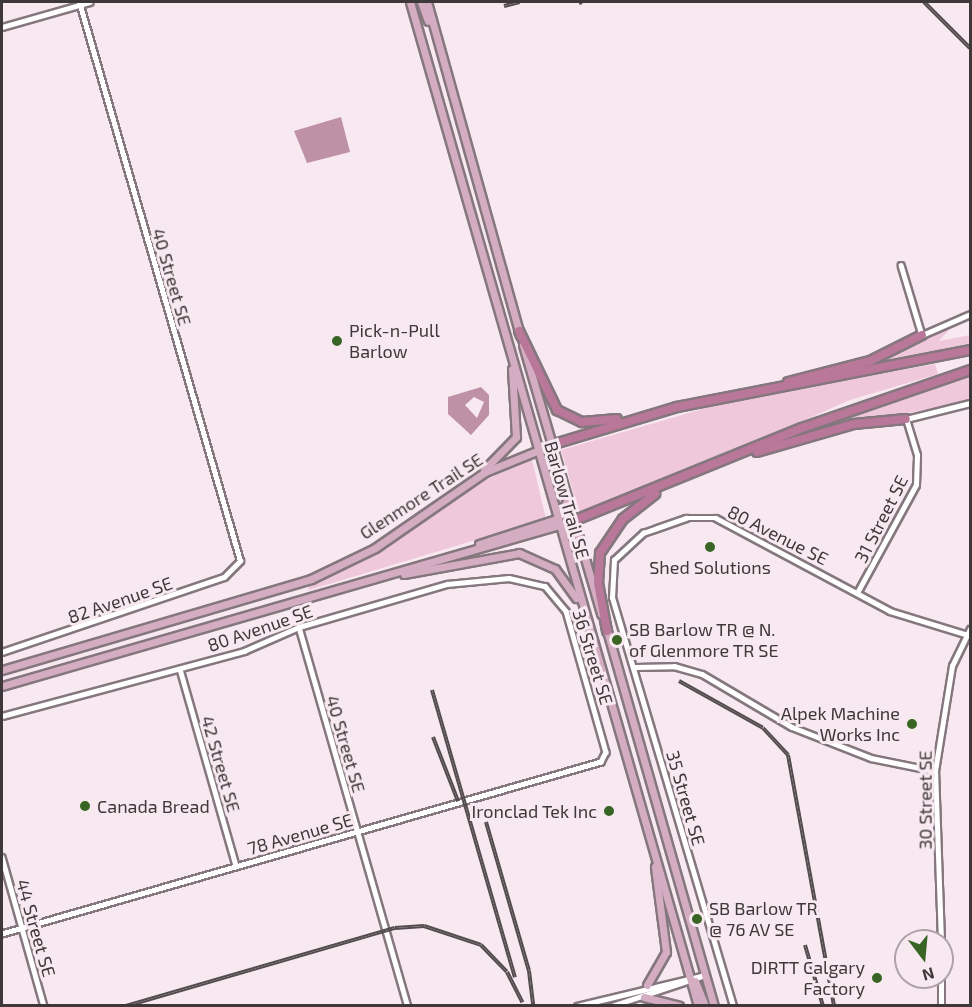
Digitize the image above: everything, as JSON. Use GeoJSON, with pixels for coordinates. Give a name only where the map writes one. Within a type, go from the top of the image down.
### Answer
{"type":"FeatureCollection","features":[{"type":"Feature","properties":{"kind":"highway"},"geometry":{"type":"LineString","coordinates":[[519,331],[550,403],[565,416],[582,422],[641,416]]}},
{"type":"Feature","properties":{"kind":"highway"},"geometry":{"type":"LineString","coordinates":[[708,400],[860,364],[922,335]]}},
{"type":"Feature","properties":{"kind":"highway","name":"Glenmore Trail SE"},"geometry":{"type":"LineString","coordinates":[[551,445],[641,416],[708,400],[970,350]]}},
{"type":"Feature","properties":{"kind":"highway"},"geometry":{"type":"LineString","coordinates":[[573,521],[664,487],[802,428],[970,370]]}},
{"type":"Feature","properties":{"kind":"highway"},"geometry":{"type":"LineString","coordinates":[[716,465],[854,424],[906,420]]}},
{"type":"Feature","properties":{"kind":"highway"},"geometry":{"type":"LineString","coordinates":[[607,631],[598,583],[600,553],[623,519],[664,487]]}},
{"type":"Feature","properties":{"kind":"main road","name":"Barlow Trail SE"},"geometry":{"type":"LineString","coordinates":[[409,2],[698,1005]]}},
{"type":"Feature","properties":{"kind":"main road"},"geometry":{"type":"LineString","coordinates":[[421,2],[439,45]]}},
{"type":"Feature","properties":{"kind":"main road","name":"Barlow Trail SE"},"geometry":{"type":"LineString","coordinates":[[427,2],[551,445],[714,1005]]}},
{"type":"Feature","properties":{"kind":"main road"},"geometry":{"type":"LineString","coordinates":[[464,484],[498,460],[516,437],[518,417],[508,343]]}},
{"type":"Feature","properties":{"kind":"main road","name":"Glenmore Trail SE"},"geometry":{"type":"LineString","coordinates":[[2,670],[311,579],[375,548],[464,484],[551,445]]}},
{"type":"Feature","properties":{"kind":"main road"},"geometry":{"type":"LineString","coordinates":[[558,522],[567,500]]}},
{"type":"Feature","properties":{"kind":"main road"},"geometry":{"type":"LineString","coordinates":[[2,686],[443,558],[558,522],[573,521]]}},
{"type":"Feature","properties":{"kind":"main road"},"geometry":{"type":"LineString","coordinates":[[378,577],[519,553],[555,569],[586,619]]}},
{"type":"Feature","properties":{"kind":"main road"},"geometry":{"type":"LineString","coordinates":[[647,985],[666,952],[654,852]]}},
{"type":"Feature","properties":{"kind":"main road"},"geometry":{"type":"LineString","coordinates":[[693,983],[705,1005]]}},
{"type":"Feature","properties":{"kind":"main road"},"geometry":{"type":"LineString","coordinates":[[644,997],[679,1005]]}},
{"type":"Feature","properties":{"kind":"street"},"geometry":{"type":"LineString","coordinates":[[2,27],[79,3],[90,2]]}},
{"type":"Feature","properties":{"kind":"street","name":"40 Street SE"},"geometry":{"type":"LineString","coordinates":[[79,3],[240,561]]}},
{"type":"Feature","properties":{"kind":"street"},"geometry":{"type":"LineString","coordinates":[[901,265],[922,335],[970,314]]}},
{"type":"Feature","properties":{"kind":"street"},"geometry":{"type":"LineString","coordinates":[[906,420],[970,403]]}},
{"type":"Feature","properties":{"kind":"street","name":"31 Street SE"},"geometry":{"type":"LineString","coordinates":[[857,593],[916,485],[917,456],[906,420]]}},
{"type":"Feature","properties":{"kind":"street","name":"80 Avenue SE"},"geometry":{"type":"LineString","coordinates":[[612,598],[615,560],[624,548],[643,533],[695,517],[729,522],[890,611],[969,632]]}},
{"type":"Feature","properties":{"kind":"street","name":"82 Avenue SE"},"geometry":{"type":"LineString","coordinates":[[2,652],[224,577],[240,561]]}},
{"type":"Feature","properties":{"kind":"street","name":"80 Avenue SE"},"geometry":{"type":"LineString","coordinates":[[2,716],[180,669],[299,627],[474,579],[529,580]]}},
{"type":"Feature","properties":{"kind":"street","name":"36 Street SE"},"geometry":{"type":"LineString","coordinates":[[529,580],[545,586],[566,611],[605,758]]}},
{"type":"Feature","properties":{"kind":"street","name":"35 Street SE"},"geometry":{"type":"LineString","coordinates":[[612,598],[635,667],[733,1005]]}},
{"type":"Feature","properties":{"kind":"street","name":"40 Street SE"},"geometry":{"type":"LineString","coordinates":[[299,627],[408,1005]]}},
{"type":"Feature","properties":{"kind":"street","name":"30 Street SE"},"geometry":{"type":"LineString","coordinates":[[941,929],[935,771],[952,666],[969,632]]}},
{"type":"Feature","properties":{"kind":"street"},"geometry":{"type":"LineString","coordinates":[[635,667],[674,666],[702,674],[792,727],[871,758],[935,771]]}},
{"type":"Feature","properties":{"kind":"street","name":"42 Street SE"},"geometry":{"type":"LineString","coordinates":[[180,669],[236,866]]}},
{"type":"Feature","properties":{"kind":"street","name":"78 Avenue SE"},"geometry":{"type":"LineString","coordinates":[[2,934],[358,832],[605,758]]}},
{"type":"Feature","properties":{"kind":"street","name":"44 Street SE"},"geometry":{"type":"LineString","coordinates":[[2,857],[44,1005]]}},
{"type":"Feature","properties":{"kind":"street"},"geometry":{"type":"LineString","coordinates":[[577,1005],[689,975],[705,975]]}},
{"type":"Feature","properties":{"kind":"street"},"geometry":{"type":"LineString","coordinates":[[612,1005],[693,983],[705,975]]}},
{"type":"Feature","properties":{"kind":"street"},"geometry":{"type":"LineString","coordinates":[[941,989],[941,1005]]}},
{"type":"Feature","properties":{"kind":"shaded area"},"geometry":{"type":"Polygon","coordinates":[[[341,117],[350,152],[307,163],[294,131],[341,117]]]}},
{"type":"Feature","properties":{"kind":"shaded area"},"geometry":{"type":"Polygon","coordinates":[[[955,323],[939,341],[970,335],[970,343],[870,366],[955,323]]]}},
{"type":"Feature","properties":{"kind":"shaded area"},"geometry":{"type":"Polygon","coordinates":[[[935,364],[938,374],[850,400],[642,492],[579,512],[561,450],[723,403],[935,364]]]}},
{"type":"Feature","properties":{"kind":"shaded area"},"geometry":{"type":"Polygon","coordinates":[[[970,376],[970,401],[823,429],[884,405],[970,376]]]}},
{"type":"Feature","properties":{"kind":"shaded area"},"geometry":{"type":"Polygon","coordinates":[[[481,387],[489,395],[489,415],[471,435],[448,414],[448,397],[481,387]],[[474,397],[465,405],[477,418],[484,402],[474,397]]]}},
{"type":"Feature","properties":{"kind":"shaded area"},"geometry":{"type":"Polygon","coordinates":[[[532,459],[546,519],[309,590],[308,586],[378,552],[476,484],[532,459]]]}},
{"type":"Feature","properties":{"kind":"railway"},"geometry":{"type":"LineString","coordinates":[[504,6],[520,2]]}},
{"type":"Feature","properties":{"kind":"railway"},"geometry":{"type":"LineString","coordinates":[[924,2],[970,48]]}},
{"type":"Feature","properties":{"kind":"railway"},"geometry":{"type":"LineString","coordinates":[[679,681],[763,728],[788,755],[834,1006]]}},
{"type":"Feature","properties":{"kind":"railway"},"geometry":{"type":"LineString","coordinates":[[432,690],[515,977]]}},
{"type":"Feature","properties":{"kind":"railway"},"geometry":{"type":"LineString","coordinates":[[433,737],[458,801]]}},
{"type":"Feature","properties":{"kind":"railway"},"geometry":{"type":"LineString","coordinates":[[486,822],[529,971],[533,1006]]}},
{"type":"Feature","properties":{"kind":"railway"},"geometry":{"type":"LineString","coordinates":[[126,1006],[395,928],[424,926],[481,945],[507,972],[522,1002]]}},
{"type":"Feature","properties":{"kind":"railway"},"geometry":{"type":"LineString","coordinates":[[805,945],[823,1006]]}},
{"type":"Feature","properties":{"kind":"place","name":"Pick-n-Pull Barlow"},"geometry":{"type":"Point","coordinates":[337,341]}},
{"type":"Feature","properties":{"kind":"place","name":"Shed Solutions"},"geometry":{"type":"Point","coordinates":[710,547]}},
{"type":"Feature","properties":{"kind":"place","name":"SB Barlow TR @ N. of Glenmore TR SE"},"geometry":{"type":"Point","coordinates":[617,640]}},
{"type":"Feature","properties":{"kind":"place","name":"Alpek Machine Works Inc"},"geometry":{"type":"Point","coordinates":[912,724]}},
{"type":"Feature","properties":{"kind":"place","name":"Canada Bread"},"geometry":{"type":"Point","coordinates":[85,806]}},
{"type":"Feature","properties":{"kind":"place","name":"Ironclad Tek Inc"},"geometry":{"type":"Point","coordinates":[609,811]}},
{"type":"Feature","properties":{"kind":"place","name":"SB Barlow TR @ 76 AV SE"},"geometry":{"type":"Point","coordinates":[697,919]}},
{"type":"Feature","properties":{"kind":"place","name":"DIRTT Calgary Factory"},"geometry":{"type":"Point","coordinates":[877,978]}}]}
